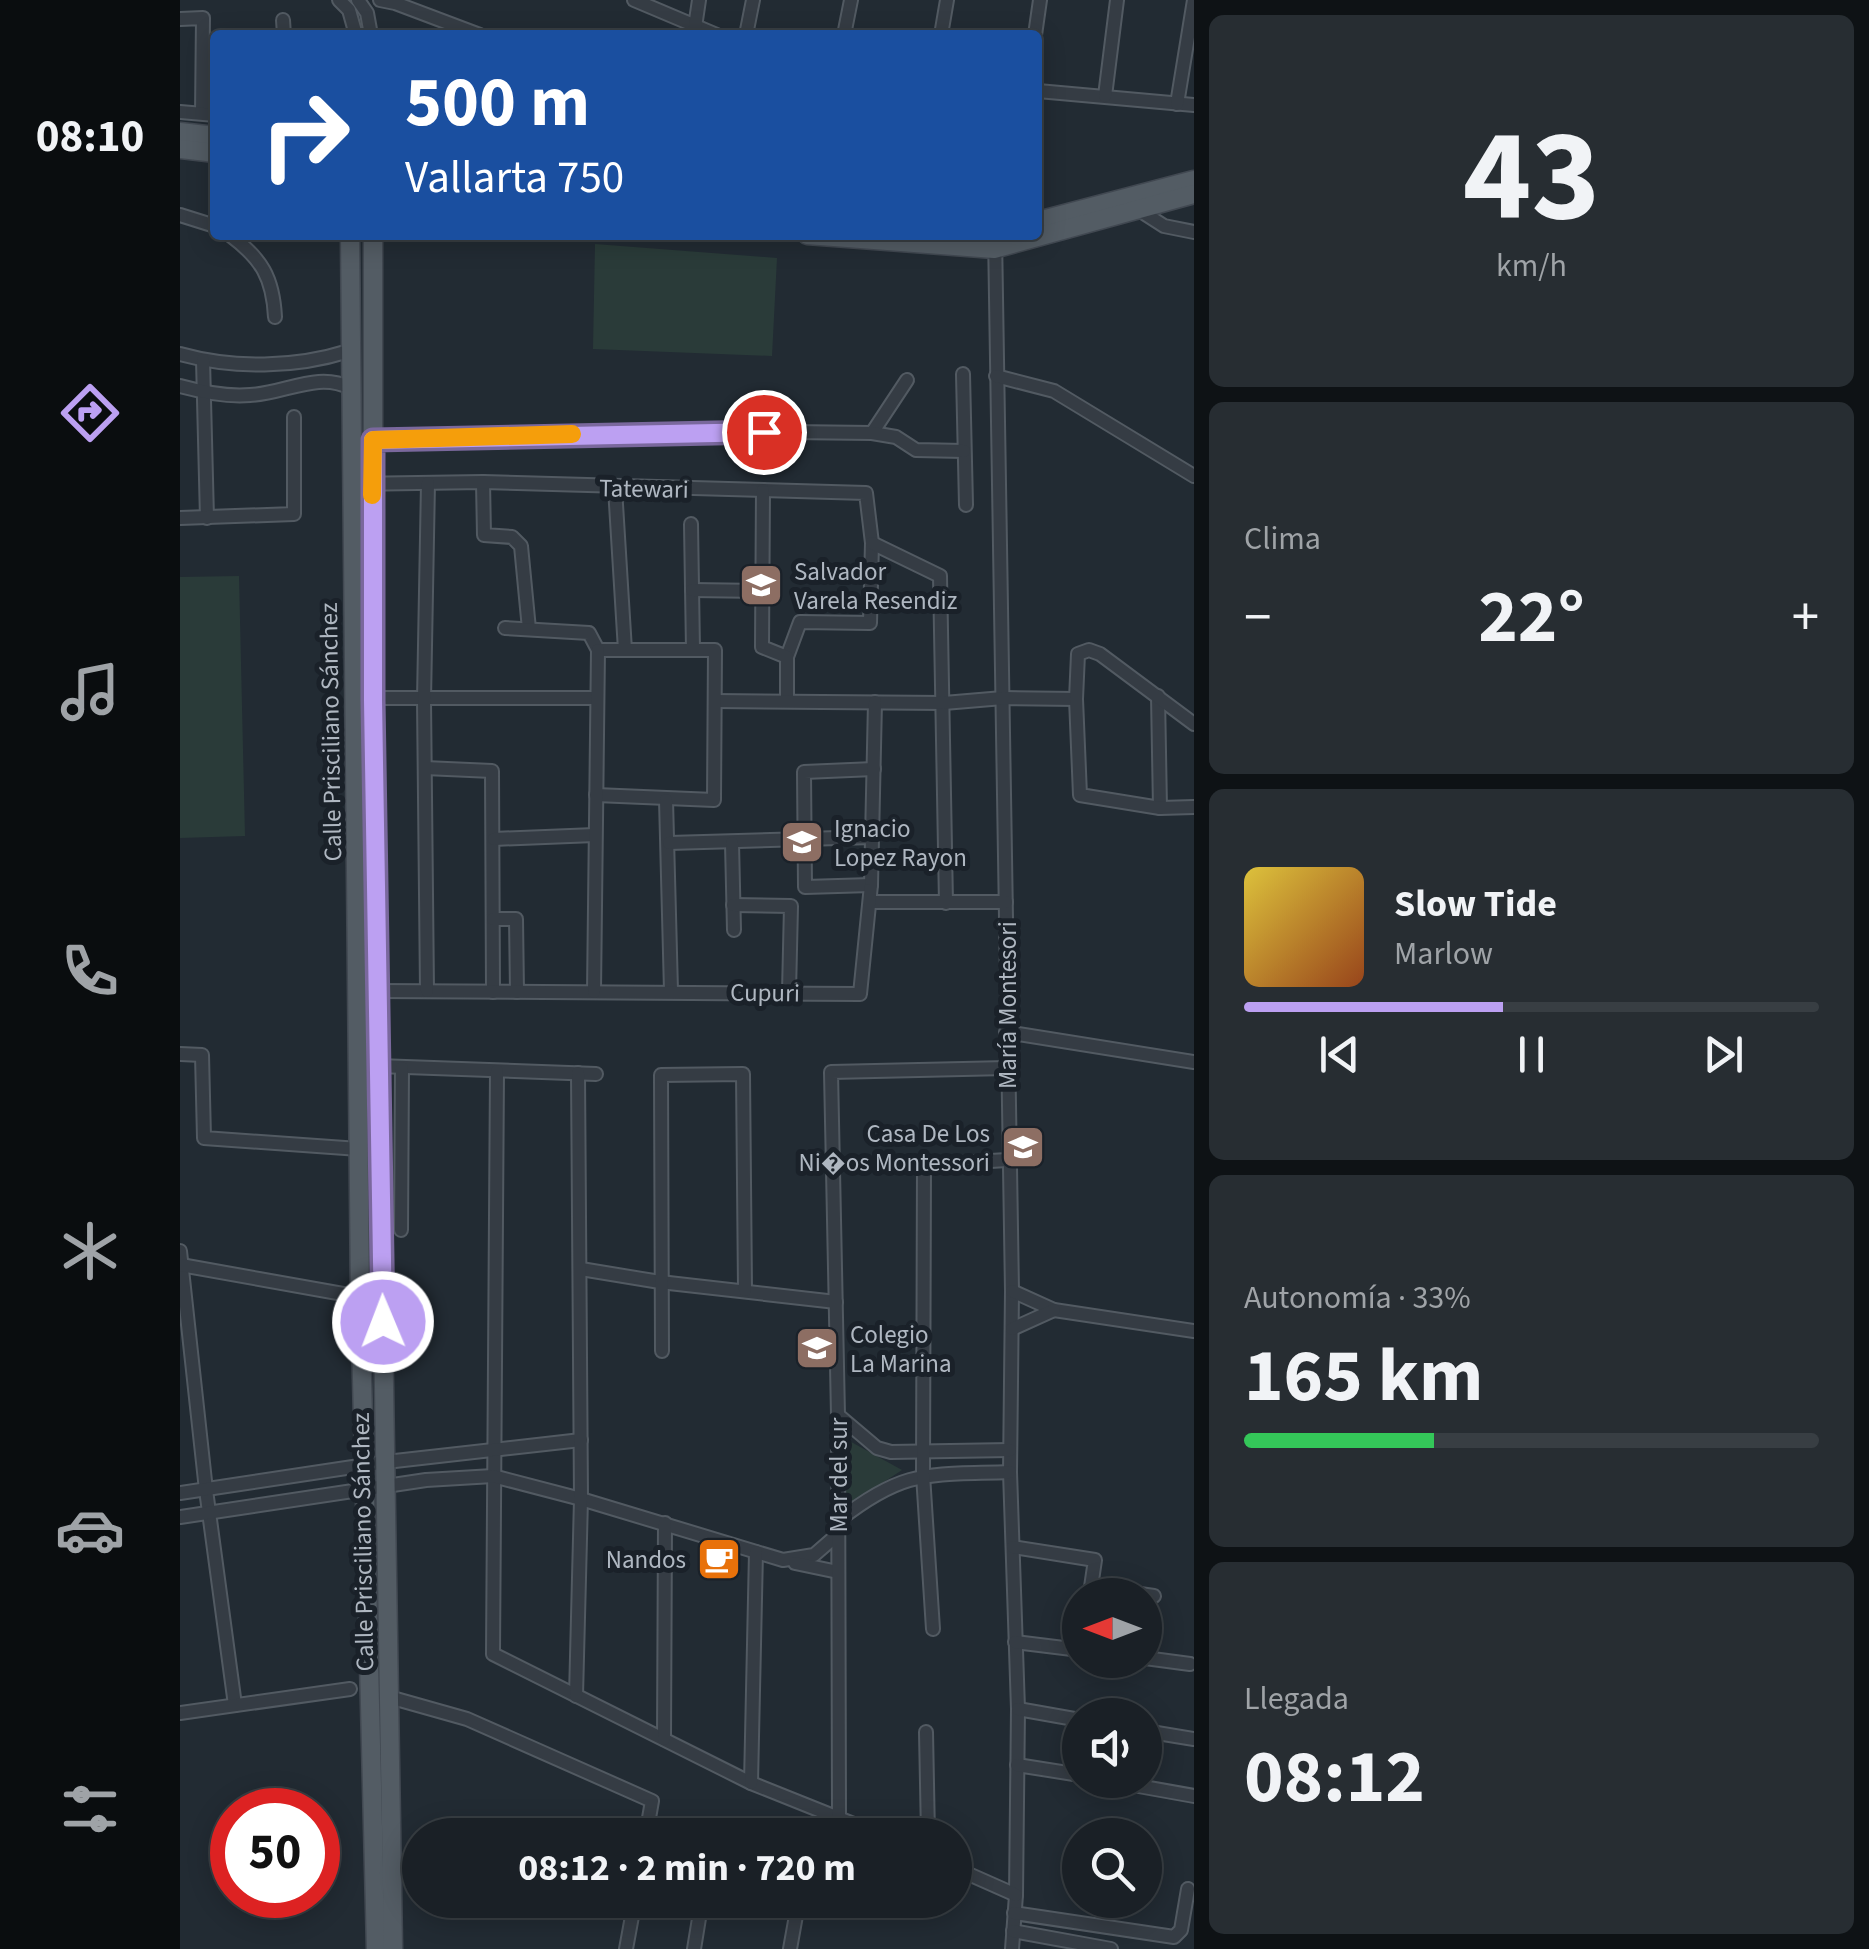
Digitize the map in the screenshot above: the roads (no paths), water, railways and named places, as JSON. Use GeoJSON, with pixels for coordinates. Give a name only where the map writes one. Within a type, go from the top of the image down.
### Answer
{"type":"FeatureCollection","features":[{"type":"Feature","properties":{"kind":"main road"},"geometry":{"type":"LineString","coordinates":[[180,132],[210,135]]}},
{"type":"Feature","properties":{"kind":"main road"},"geometry":{"type":"LineString","coordinates":[[180,149],[210,152]]}},
{"type":"Feature","properties":{"kind":"main road"},"geometry":{"type":"LineString","coordinates":[[1042,220],[1194,180]]}},
{"type":"Feature","properties":{"kind":"main road"},"geometry":{"type":"LineString","coordinates":[[1042,231],[1194,194]]}},
{"type":"Feature","properties":{"kind":"main road","name":"Calle Prisciliano Sánchez"},"geometry":{"type":"LineString","coordinates":[[350,240],[352,484],[378,907],[376,990],[393,1949]]}},
{"type":"Feature","properties":{"kind":"main road","name":"Calle Prisciliano Sánchez"},"geometry":{"type":"LineString","coordinates":[[373,240],[373,440],[363,699],[358,1148],[376,1949]]}},
{"type":"Feature","properties":{"kind":"main road"},"geometry":{"type":"LineString","coordinates":[[941,240],[995,242]]}},
{"type":"Feature","properties":{"kind":"street"},"geometry":{"type":"LineString","coordinates":[[340,0],[349,10],[355,30]]}},
{"type":"Feature","properties":{"kind":"street"},"geometry":{"type":"LineString","coordinates":[[358,0],[370,30]]}},
{"type":"Feature","properties":{"kind":"street"},"geometry":{"type":"LineString","coordinates":[[380,0],[467,30]]}},
{"type":"Feature","properties":{"kind":"street"},"geometry":{"type":"LineString","coordinates":[[634,0],[703,30]]}},
{"type":"Feature","properties":{"kind":"street"},"geometry":{"type":"LineString","coordinates":[[695,27],[699,0]]}},
{"type":"Feature","properties":{"kind":"street"},"geometry":{"type":"LineString","coordinates":[[747,30],[753,0]]}},
{"type":"Feature","properties":{"kind":"street"},"geometry":{"type":"LineString","coordinates":[[845,30],[851,0]]}},
{"type":"Feature","properties":{"kind":"street"},"geometry":{"type":"LineString","coordinates":[[942,30],[947,0]]}},
{"type":"Feature","properties":{"kind":"street"},"geometry":{"type":"LineString","coordinates":[[1036,30],[1040,0]]}},
{"type":"Feature","properties":{"kind":"street"},"geometry":{"type":"LineString","coordinates":[[1105,96],[1117,0]]}},
{"type":"Feature","properties":{"kind":"street"},"geometry":{"type":"LineString","coordinates":[[1177,104],[1194,0]]}},
{"type":"Feature","properties":{"kind":"street"},"geometry":{"type":"LineString","coordinates":[[180,19],[203,18],[208,114],[180,112]]}},
{"type":"Feature","properties":{"kind":"street"},"geometry":{"type":"LineString","coordinates":[[1042,91],[1194,105]]}},
{"type":"Feature","properties":{"kind":"street"},"geometry":{"type":"LineString","coordinates":[[1136,208],[1164,226],[1194,232]]}},
{"type":"Feature","properties":{"kind":"street"},"geometry":{"type":"LineString","coordinates":[[180,214],[210,224]]}},
{"type":"Feature","properties":{"kind":"street"},"geometry":{"type":"LineString","coordinates":[[236,240],[266,271],[273,288],[275,318]]}},
{"type":"Feature","properties":{"kind":"street","name":"María Montesori"},"geometry":{"type":"LineString","coordinates":[[995,242],[1012,1292],[1010,1472],[1018,1709],[1012,1949]]}},
{"type":"Feature","properties":{"kind":"street"},"geometry":{"type":"LineString","coordinates":[[180,354],[246,365],[327,358],[349,350]]}},
{"type":"Feature","properties":{"kind":"street"},"geometry":{"type":"LineString","coordinates":[[202,360],[207,518]]}},
{"type":"Feature","properties":{"kind":"street"},"geometry":{"type":"LineString","coordinates":[[281,362],[283,388]]}},
{"type":"Feature","properties":{"kind":"street"},"geometry":{"type":"LineString","coordinates":[[963,374],[966,505]]}},
{"type":"Feature","properties":{"kind":"street"},"geometry":{"type":"LineString","coordinates":[[996,376],[1054,391],[1194,476]]}},
{"type":"Feature","properties":{"kind":"street"},"geometry":{"type":"LineString","coordinates":[[872,433],[906,380]]}},
{"type":"Feature","properties":{"kind":"street"},"geometry":{"type":"LineString","coordinates":[[180,386],[252,396],[323,381],[350,388]]}},
{"type":"Feature","properties":{"kind":"street"},"geometry":{"type":"LineString","coordinates":[[180,518],[294,514],[294,417]]}},
{"type":"Feature","properties":{"kind":"street"},"geometry":{"type":"LineString","coordinates":[[351,440],[539,434],[872,433],[896,438],[916,450],[964,451]]}},
{"type":"Feature","properties":{"kind":"street"},"geometry":{"type":"LineString","coordinates":[[483,482],[484,535],[512,538],[521,546],[529,630]]}},
{"type":"Feature","properties":{"kind":"street","name":"Tatewari"},"geometry":{"type":"LineString","coordinates":[[352,484],[483,482],[866,493],[872,543],[870,623],[800,622],[787,658]]}},
{"type":"Feature","properties":{"kind":"street"},"geometry":{"type":"LineString","coordinates":[[427,990],[424,700],[428,483]]}},
{"type":"Feature","properties":{"kind":"street"},"geometry":{"type":"LineString","coordinates":[[615,488],[625,650]]}},
{"type":"Feature","properties":{"kind":"street"},"geometry":{"type":"LineString","coordinates":[[764,490],[762,647],[787,658],[786,702]]}},
{"type":"Feature","properties":{"kind":"street"},"geometry":{"type":"LineString","coordinates":[[691,524],[694,650]]}},
{"type":"Feature","properties":{"kind":"street"},"geometry":{"type":"LineString","coordinates":[[872,543],[940,576],[946,903]]}},
{"type":"Feature","properties":{"kind":"street"},"geometry":{"type":"LineString","coordinates":[[692,590],[762,591]]}},
{"type":"Feature","properties":{"kind":"street"},"geometry":{"type":"LineString","coordinates":[[505,628],[589,633],[598,650],[594,992]]}},
{"type":"Feature","properties":{"kind":"street"},"geometry":{"type":"LineString","coordinates":[[596,795],[714,800],[714,650],[598,650]]}},
{"type":"Feature","properties":{"kind":"street"},"geometry":{"type":"LineString","coordinates":[[1194,724],[1100,654],[1089,650],[1078,654],[1080,795],[1160,808],[1194,807]]}},
{"type":"Feature","properties":{"kind":"street"},"geometry":{"type":"LineString","coordinates":[[1158,696],[1160,808]]}},
{"type":"Feature","properties":{"kind":"street"},"geometry":{"type":"LineString","coordinates":[[363,699],[596,698]]}},
{"type":"Feature","properties":{"kind":"street"},"geometry":{"type":"LineString","coordinates":[[715,701],[944,704],[1003,698],[1076,699]]}},
{"type":"Feature","properties":{"kind":"street","name":"Cupuri"},"geometry":{"type":"LineString","coordinates":[[376,990],[860,994],[871,885],[875,702]]}},
{"type":"Feature","properties":{"kind":"street"},"geometry":{"type":"LineString","coordinates":[[426,768],[492,771],[493,992]]}},
{"type":"Feature","properties":{"kind":"street"},"geometry":{"type":"LineString","coordinates":[[871,885],[805,887],[804,772],[874,769]]}},
{"type":"Feature","properties":{"kind":"street"},"geometry":{"type":"LineString","coordinates":[[666,800],[671,991]]}},
{"type":"Feature","properties":{"kind":"street"},"geometry":{"type":"LineString","coordinates":[[494,839],[594,836]]}},
{"type":"Feature","properties":{"kind":"street"},"geometry":{"type":"LineString","coordinates":[[669,842],[873,837]]}},
{"type":"Feature","properties":{"kind":"street"},"geometry":{"type":"LineString","coordinates":[[732,843],[734,930]]}},
{"type":"Feature","properties":{"kind":"street"},"geometry":{"type":"LineString","coordinates":[[870,902],[1006,902]]}},
{"type":"Feature","properties":{"kind":"street"},"geometry":{"type":"LineString","coordinates":[[733,905],[792,906],[789,992]]}},
{"type":"Feature","properties":{"kind":"street"},"geometry":{"type":"LineString","coordinates":[[493,919],[516,919],[516,992]]}},
{"type":"Feature","properties":{"kind":"street"},"geometry":{"type":"LineString","coordinates":[[1006,1032],[1194,1062]]}},
{"type":"Feature","properties":{"kind":"street"},"geometry":{"type":"LineString","coordinates":[[180,1054],[202,1055],[204,1138],[358,1148]]}},
{"type":"Feature","properties":{"kind":"street"},"geometry":{"type":"LineString","coordinates":[[378,1066],[596,1074]]}},
{"type":"Feature","properties":{"kind":"street"},"geometry":{"type":"LineString","coordinates":[[400,1230],[402,1068]]}},
{"type":"Feature","properties":{"kind":"street","name":"Mar del sur"},"geometry":{"type":"LineString","coordinates":[[840,1817],[831,1072],[1007,1068]]}},
{"type":"Feature","properties":{"kind":"street"},"geometry":{"type":"LineString","coordinates":[[497,1072],[493,1654],[751,1783],[840,1817]]}},
{"type":"Feature","properties":{"kind":"street"},"geometry":{"type":"LineString","coordinates":[[576,1696],[581,1498],[578,1073]]}},
{"type":"Feature","properties":{"kind":"street"},"geometry":{"type":"LineString","coordinates":[[662,1351],[661,1074],[744,1074],[746,1290]]}},
{"type":"Feature","properties":{"kind":"street"},"geometry":{"type":"LineString","coordinates":[[933,1630],[923,1475],[924,1165],[1008,1160]]}},
{"type":"Feature","properties":{"kind":"street"},"geometry":{"type":"LineString","coordinates":[[235,1705],[206,1490],[181,1258],[360,1297]]}},
{"type":"Feature","properties":{"kind":"street"},"geometry":{"type":"LineString","coordinates":[[581,1268],[660,1282],[836,1302]]}},
{"type":"Feature","properties":{"kind":"street"},"geometry":{"type":"LineString","coordinates":[[1012,1292],[1054,1310],[1194,1331]]}},
{"type":"Feature","properties":{"kind":"street"},"geometry":{"type":"LineString","coordinates":[[1012,1329],[1054,1310]]}},
{"type":"Feature","properties":{"kind":"street"},"geometry":{"type":"LineString","coordinates":[[838,1415],[878,1448],[891,1452],[1010,1450]]}},
{"type":"Feature","properties":{"kind":"street"},"geometry":{"type":"LineString","coordinates":[[180,1493],[386,1462],[581,1440]]}},
{"type":"Feature","properties":{"kind":"street"},"geometry":{"type":"LineString","coordinates":[[783,1560],[814,1555],[878,1492],[909,1477],[1010,1472]]}},
{"type":"Feature","properties":{"kind":"street"},"geometry":{"type":"LineString","coordinates":[[180,1517],[455,1476],[493,1476],[581,1498],[783,1560],[838,1572]]}},
{"type":"Feature","properties":{"kind":"street"},"geometry":{"type":"LineString","coordinates":[[664,1739],[665,1523]]}},
{"type":"Feature","properties":{"kind":"street"},"geometry":{"type":"LineString","coordinates":[[1013,1547],[1094,1560],[1092,1578]]}},
{"type":"Feature","properties":{"kind":"street"},"geometry":{"type":"LineString","coordinates":[[751,1783],[756,1552]]}},
{"type":"Feature","properties":{"kind":"street"},"geometry":{"type":"LineString","coordinates":[[1015,1642],[1062,1648]]}},
{"type":"Feature","properties":{"kind":"street"},"geometry":{"type":"LineString","coordinates":[[1162,1660],[1190,1664]]}},
{"type":"Feature","properties":{"kind":"street"},"geometry":{"type":"LineString","coordinates":[[180,1713],[350,1689]]}},
{"type":"Feature","properties":{"kind":"street"},"geometry":{"type":"LineString","coordinates":[[390,1697],[467,1719],[652,1800],[649,1818]]}},
{"type":"Feature","properties":{"kind":"street"},"geometry":{"type":"LineString","coordinates":[[1018,1709],[1062,1717]]}},
{"type":"Feature","properties":{"kind":"street"},"geometry":{"type":"LineString","coordinates":[[926,1732],[928,1818]]}},
{"type":"Feature","properties":{"kind":"street"},"geometry":{"type":"LineString","coordinates":[[1162,1734],[1194,1739]]}},
{"type":"Feature","properties":{"kind":"street"},"geometry":{"type":"LineString","coordinates":[[1018,1765],[1062,1773]]}},
{"type":"Feature","properties":{"kind":"street"},"geometry":{"type":"LineString","coordinates":[[1162,1790],[1194,1796]]}},
{"type":"Feature","properties":{"kind":"street"},"geometry":{"type":"LineString","coordinates":[[972,1875],[1016,1894]]}},
{"type":"Feature","properties":{"kind":"street"},"geometry":{"type":"LineString","coordinates":[[1014,1913],[1174,1937],[1181,1930],[1188,1889]]}},
{"type":"Feature","properties":{"kind":"street"},"geometry":{"type":"LineString","coordinates":[[626,1949],[632,1918]]}},
{"type":"Feature","properties":{"kind":"street"},"geometry":{"type":"LineString","coordinates":[[694,1949],[699,1918]]}},
{"type":"Feature","properties":{"kind":"street"},"geometry":{"type":"LineString","coordinates":[[790,1949],[796,1918]]}},
{"type":"Feature","properties":{"kind":"street"},"geometry":{"type":"LineString","coordinates":[[1013,1931],[1111,1949]]}},
{"type":"Feature","properties":{"kind":"place","name":"Salvador Varela Resendiz"},"geometry":{"type":"Point","coordinates":[761,585]}},
{"type":"Feature","properties":{"kind":"place","name":"Ignacio Lopez Rayon"},"geometry":{"type":"Point","coordinates":[802,842]}},
{"type":"Feature","properties":{"kind":"place","name":"Casa De Los Ni�os Montessori"},"geometry":{"type":"Point","coordinates":[1023,1147]}},
{"type":"Feature","properties":{"kind":"place","name":"Colegio La Marina"},"geometry":{"type":"Point","coordinates":[817,1348]}},
{"type":"Feature","properties":{"kind":"place","name":"Nandos"},"geometry":{"type":"Point","coordinates":[719,1559]}}]}
